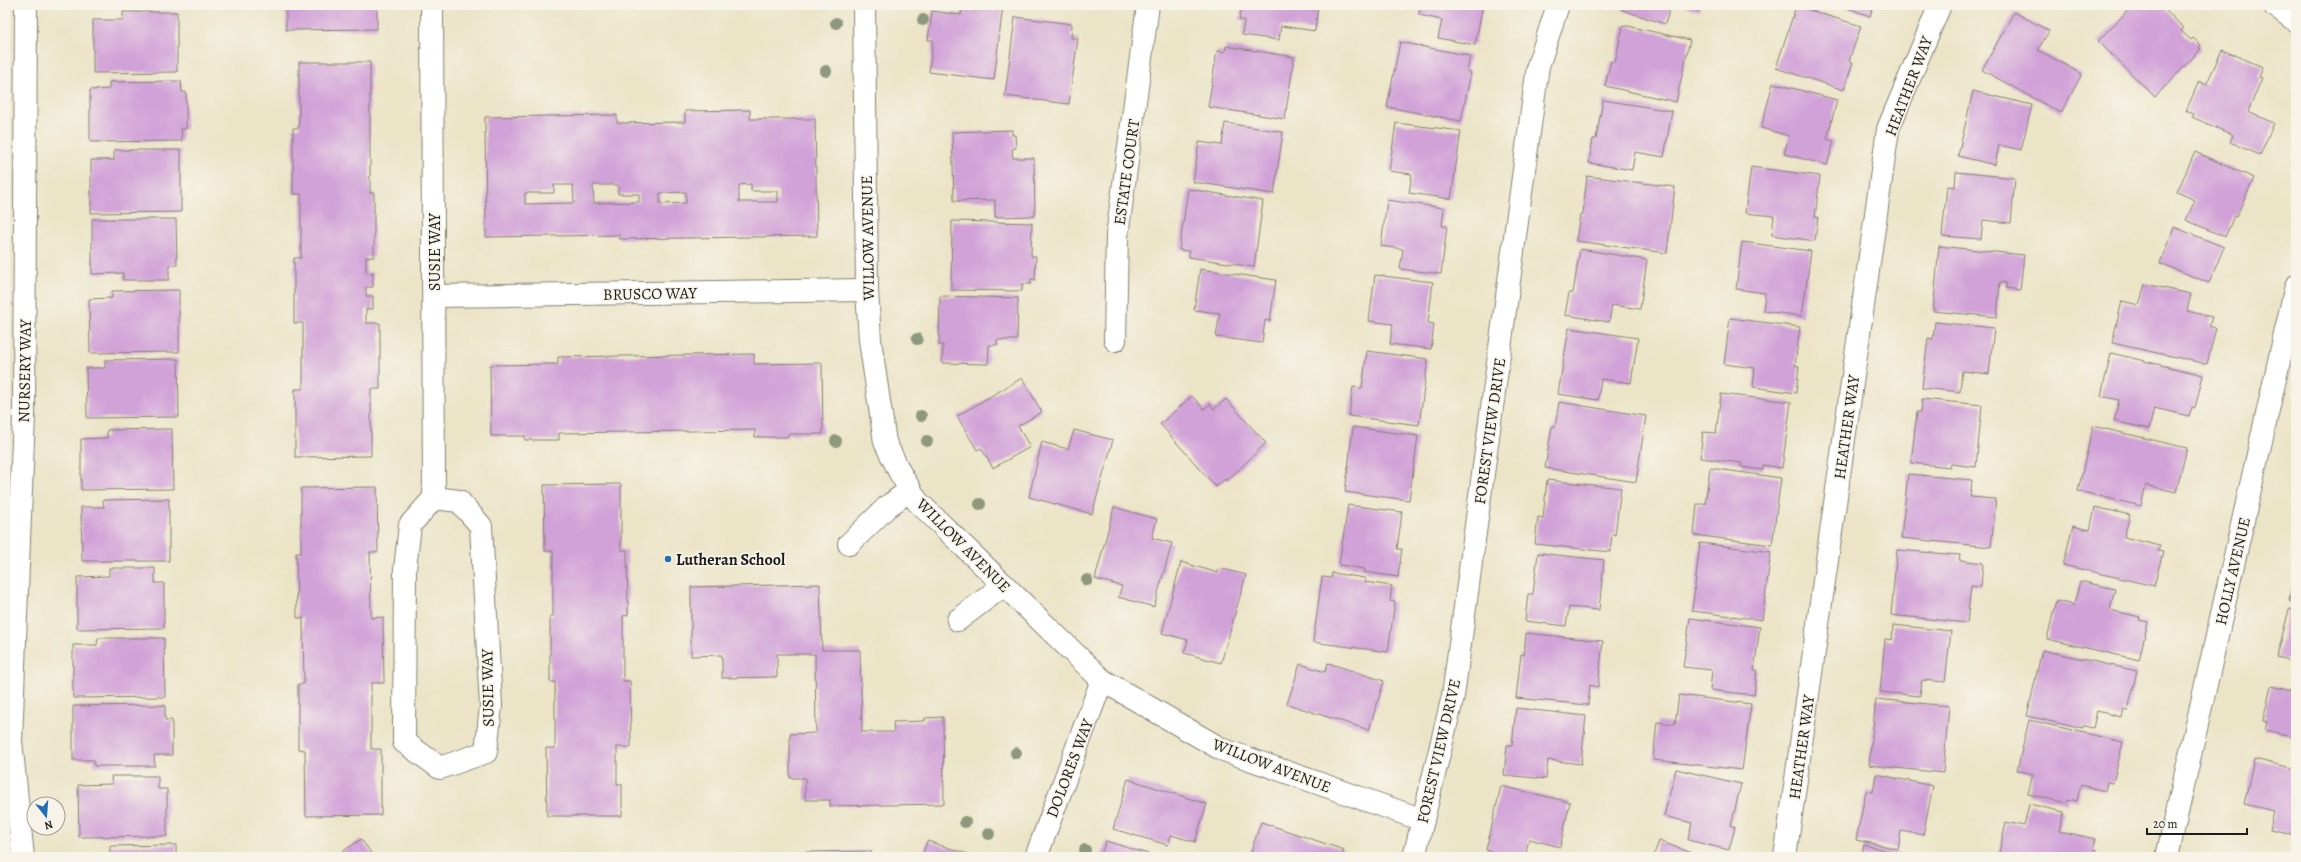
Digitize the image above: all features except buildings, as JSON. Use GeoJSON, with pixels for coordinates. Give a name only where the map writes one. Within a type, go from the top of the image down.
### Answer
{"type":"FeatureCollection","features":[{"type":"Feature","properties":{"kind":"street","name":"NURSERY WAY"},"geometry":{"type":"LineString","coordinates":[[22,857],[10,741],[24,415],[26,5]]}},
{"type":"Feature","properties":{"kind":"street","name":"SUSIE WAY"},"geometry":{"type":"LineString","coordinates":[[432,5],[434,498],[410,525],[406,562],[404,742],[440,768],[486,752],[491,706],[481,526],[459,501],[434,498]]}},
{"type":"Feature","properties":{"kind":"street","name":"WILLOW AVENUE"},"geometry":{"type":"LineString","coordinates":[[864,5],[867,290],[870,340],[885,442],[917,501],[1102,680],[1221,749],[1423,820]]}},
{"type":"Feature","properties":{"kind":"street","name":"ESTATE COURT"},"geometry":{"type":"LineString","coordinates":[[1115,340],[1117,236],[1148,5]]}},
{"type":"Feature","properties":{"kind":"street","name":"FOREST VIEW DRIVE"},"geometry":{"type":"LineString","coordinates":[[1414,857],[1453,696],[1538,66],[1558,5]]}},
{"type":"Feature","properties":{"kind":"street","name":"HEATHER WAY"},"geometry":{"type":"LineString","coordinates":[[1785,857],[1888,129],[1940,5]]}},
{"type":"Feature","properties":{"kind":"street"},"geometry":{"type":"LineString","coordinates":[[2274,5],[2296,21]]}},
{"type":"Feature","properties":{"kind":"street","name":"HOLLY AVENUE"},"geometry":{"type":"LineString","coordinates":[[2167,857],[2296,286]]}},
{"type":"Feature","properties":{"kind":"street","name":"BRUSCO WAY"},"geometry":{"type":"LineString","coordinates":[[434,296],[867,290]]}},
{"type":"Feature","properties":{"kind":"street"},"geometry":{"type":"LineString","coordinates":[[849,544],[886,507],[910,490]]}},
{"type":"Feature","properties":{"kind":"street"},"geometry":{"type":"LineString","coordinates":[[958,620],[1004,585]]}},
{"type":"Feature","properties":{"kind":"street","name":"DOLORES WAY"},"geometry":{"type":"LineString","coordinates":[[1036,857],[1102,680]]}},
{"type":"Feature","properties":{"kind":"place","name":"Lutheran School"},"geometry":{"type":"Point","coordinates":[668,559]}}]}
